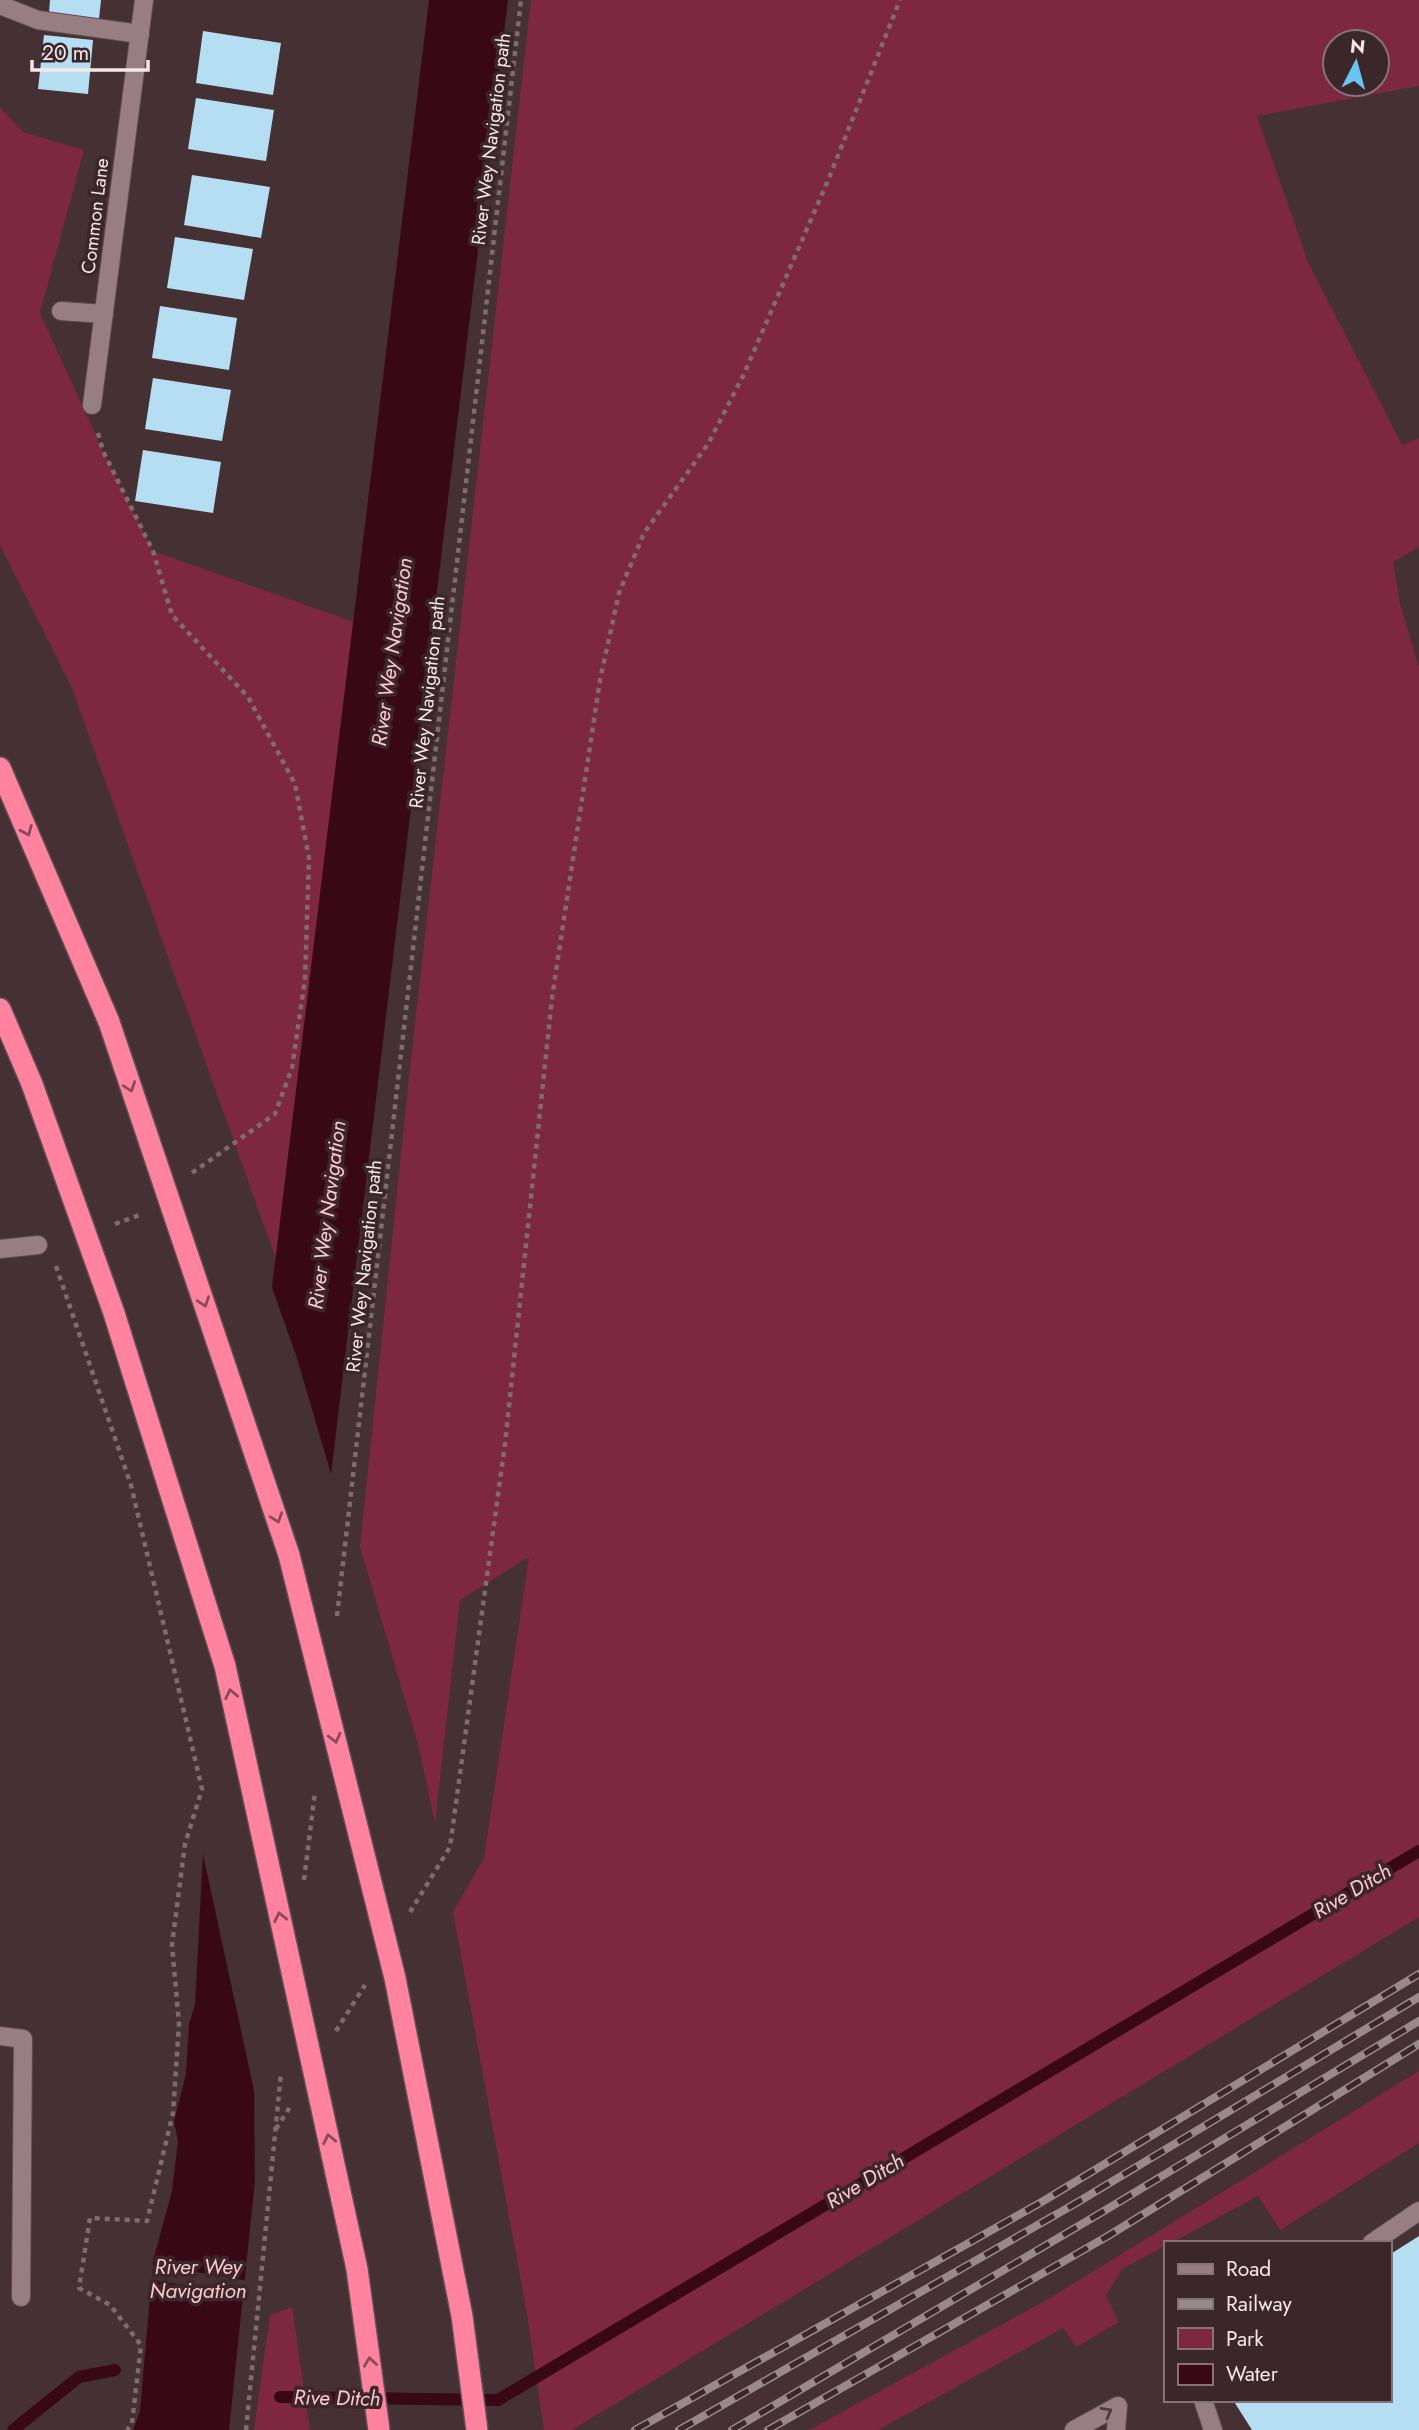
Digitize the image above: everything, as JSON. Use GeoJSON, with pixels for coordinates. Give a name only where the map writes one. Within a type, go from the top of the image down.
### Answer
{"type":"FeatureCollection","features":[{"type":"Feature","properties":{"kind":"highway"},"geometry":{"type":"LineString","coordinates":[[0,768],[108,1022],[289,1555],[395,1978],[462,2316],[477,2430]]}},
{"type":"Feature","properties":{"kind":"highway"},"geometry":{"type":"LineString","coordinates":[[0,1009],[32,1084],[114,1313],[225,1666],[357,2269],[379,2430]]}},
{"type":"Feature","properties":{"kind":"street","name":"Common Lane"},"geometry":{"type":"LineString","coordinates":[[92,405],[144,0]]}},
{"type":"Feature","properties":{"kind":"street"},"geometry":{"type":"LineString","coordinates":[[0,5],[38,20],[141,34]]}},
{"type":"Feature","properties":{"kind":"street"},"geometry":{"type":"LineString","coordinates":[[61,311],[104,314]]}},
{"type":"Feature","properties":{"kind":"street"},"geometry":{"type":"LineString","coordinates":[[0,1249],[38,1245]]}},
{"type":"Feature","properties":{"kind":"street"},"geometry":{"type":"LineString","coordinates":[[0,2036],[23,2039],[21,2297]]}},
{"type":"Feature","properties":{"kind":"street"},"geometry":{"type":"LineString","coordinates":[[1375,2241],[1419,2211]]}},
{"type":"Feature","properties":{"kind":"street"},"geometry":{"type":"LineString","coordinates":[[1204,2402],[1213,2430]]}},
{"type":"Feature","properties":{"kind":"street"},"geometry":{"type":"LineString","coordinates":[[1074,2430],[1118,2406],[1116,2430]]}},
{"type":"Feature","properties":{"kind":"path","name":"River Wey Navigation path"},"geometry":{"type":"LineString","coordinates":[[362,1408],[521,0]]}},
{"type":"Feature","properties":{"kind":"path"},"geometry":{"type":"LineString","coordinates":[[408,1915],[450,1847],[505,1444],[552,998],[600,680],[619,593],[644,533],[708,444],[744,374],[829,178],[900,0]]}},
{"type":"Feature","properties":{"kind":"path"},"geometry":{"type":"LineString","coordinates":[[92,405],[103,451],[153,551],[172,615],[248,696],[295,784],[309,858],[305,979],[292,1068],[275,1114]]}},
{"type":"Feature","properties":{"kind":"path"},"geometry":{"type":"LineString","coordinates":[[38,1245],[56,1266],[131,1485],[202,1789],[185,1844],[172,1945],[179,2024],[173,2113],[148,2221],[90,2218],[79,2288],[110,2305],[141,2345],[132,2423],[127,2430]]}},
{"type":"Feature","properties":{"kind":"path"},"geometry":{"type":"LineString","coordinates":[[330,2042],[373,1973]]}},
{"type":"Feature","properties":{"kind":"path"},"geometry":{"type":"LineString","coordinates":[[246,2430],[273,2133],[295,2099]]}},
{"type":"Feature","properties":{"kind":"green space"},"geometry":{"type":"Polygon","coordinates":[[[531,0],[1419,0],[1419,86],[1391,91],[1391,28],[1321,28],[1321,98],[1354,98],[1257,116],[1308,262],[1402,445],[1419,438],[1419,547],[1393,562],[1400,604],[1419,667],[1419,1917],[572,2430],[544,2430],[527,2314],[453,1912],[484,1858],[529,1557],[460,1600],[435,1823],[418,1744],[360,1547],[410,1068],[531,0]]]}},
{"type":"Feature","properties":{"kind":"green space"},"geometry":{"type":"Polygon","coordinates":[[[0,107],[23,132],[84,150],[40,313],[103,451],[153,551],[354,622],[276,1259],[72,688],[0,545],[0,107]]]}},
{"type":"Feature","properties":{"kind":"green space"},"geometry":{"type":"Polygon","coordinates":[[[1419,2071],[1419,2143],[1280,2230],[1258,2196],[1175,2241],[1164,2241],[1164,2247],[1122,2269],[1106,2296],[1119,2322],[1077,2347],[1063,2328],[878,2430],[809,2430],[1045,2301],[1419,2071]]]}},
{"type":"Feature","properties":{"kind":"green space"},"geometry":{"type":"Polygon","coordinates":[[[292,2307],[310,2430],[254,2430],[270,2315],[292,2307]]]}},
{"type":"Feature","properties":{"kind":"water","name":"River Wey Navigation"},"geometry":{"type":"Polygon","coordinates":[[[429,0],[508,0],[329,1491],[254,2078],[255,2181],[229,2430],[133,2430],[140,2411],[153,2261],[172,2191],[178,2141],[174,2121],[186,2074],[189,2024],[195,2004],[203,1853],[429,0]]]}},
{"type":"Feature","properties":{"kind":"pier"},"geometry":{"type":"Polygon","coordinates":[[[270,1282],[296,1355],[334,1484],[257,2079],[258,2109],[201,1845],[270,1282]]]}},
{"type":"Feature","properties":{"kind":"pier"},"geometry":{"type":"Polygon","coordinates":[[[150,2264],[248,2281],[247,2296],[148,2279],[150,2264]]]}},
{"type":"Feature","properties":{"kind":"building"},"geometry":{"type":"Polygon","coordinates":[[[50,0],[101,0],[99,19],[49,13],[50,0]]]}},
{"type":"Feature","properties":{"kind":"building"},"geometry":{"type":"Polygon","coordinates":[[[203,31],[281,43],[273,95],[196,83],[203,31]]]}},
{"type":"Feature","properties":{"kind":"building"},"geometry":{"type":"Polygon","coordinates":[[[44,35],[93,40],[88,94],[38,89],[44,35]]]}},
{"type":"Feature","properties":{"kind":"building"},"geometry":{"type":"Polygon","coordinates":[[[196,98],[274,110],[266,161],[188,149],[196,98]]]}},
{"type":"Feature","properties":{"kind":"building"},"geometry":{"type":"Polygon","coordinates":[[[192,175],[270,187],[261,238],[184,225],[192,175]]]}},
{"type":"Feature","properties":{"kind":"building"},"geometry":{"type":"Polygon","coordinates":[[[175,237],[253,249],[244,300],[167,288],[175,237]]]}},
{"type":"Feature","properties":{"kind":"building"},"geometry":{"type":"Polygon","coordinates":[[[160,306],[237,318],[229,370],[152,358],[160,306]]]}},
{"type":"Feature","properties":{"kind":"building"},"geometry":{"type":"Polygon","coordinates":[[[153,378],[231,390],[222,441],[145,429],[153,378]]]}},
{"type":"Feature","properties":{"kind":"building"},"geometry":{"type":"Polygon","coordinates":[[[143,450],[221,462],[213,513],[135,501],[143,450]]]}},
{"type":"Feature","properties":{"kind":"building"},"geometry":{"type":"Polygon","coordinates":[[[1419,2236],[1419,2430],[1252,2430],[1234,2402],[1391,2402],[1391,2254],[1419,2236]]]}},
{"type":"Feature","properties":{"kind":"waterway","name":"Rive Ditch"},"geometry":{"type":"LineString","coordinates":[[280,2397],[498,2400],[1419,1851]]}},
{"type":"Feature","properties":{"kind":"waterway","name":"Rive Ditch"},"geometry":{"type":"LineString","coordinates":[[13,2430],[79,2377],[115,2370]]}},
{"type":"Feature","properties":{"kind":"railway"},"geometry":{"type":"LineString","coordinates":[[635,2430],[1040,2203],[1419,1974]]}},
{"type":"Feature","properties":{"kind":"railway"},"geometry":{"type":"LineString","coordinates":[[679,2430],[1078,2202],[1419,1997]]}},
{"type":"Feature","properties":{"kind":"railway"},"geometry":{"type":"LineString","coordinates":[[732,2430],[1104,2211],[1419,2021]]}},
{"type":"Feature","properties":{"kind":"railway"},"geometry":{"type":"LineString","coordinates":[[768,2430],[1108,2236],[1419,2044]]}}]}
